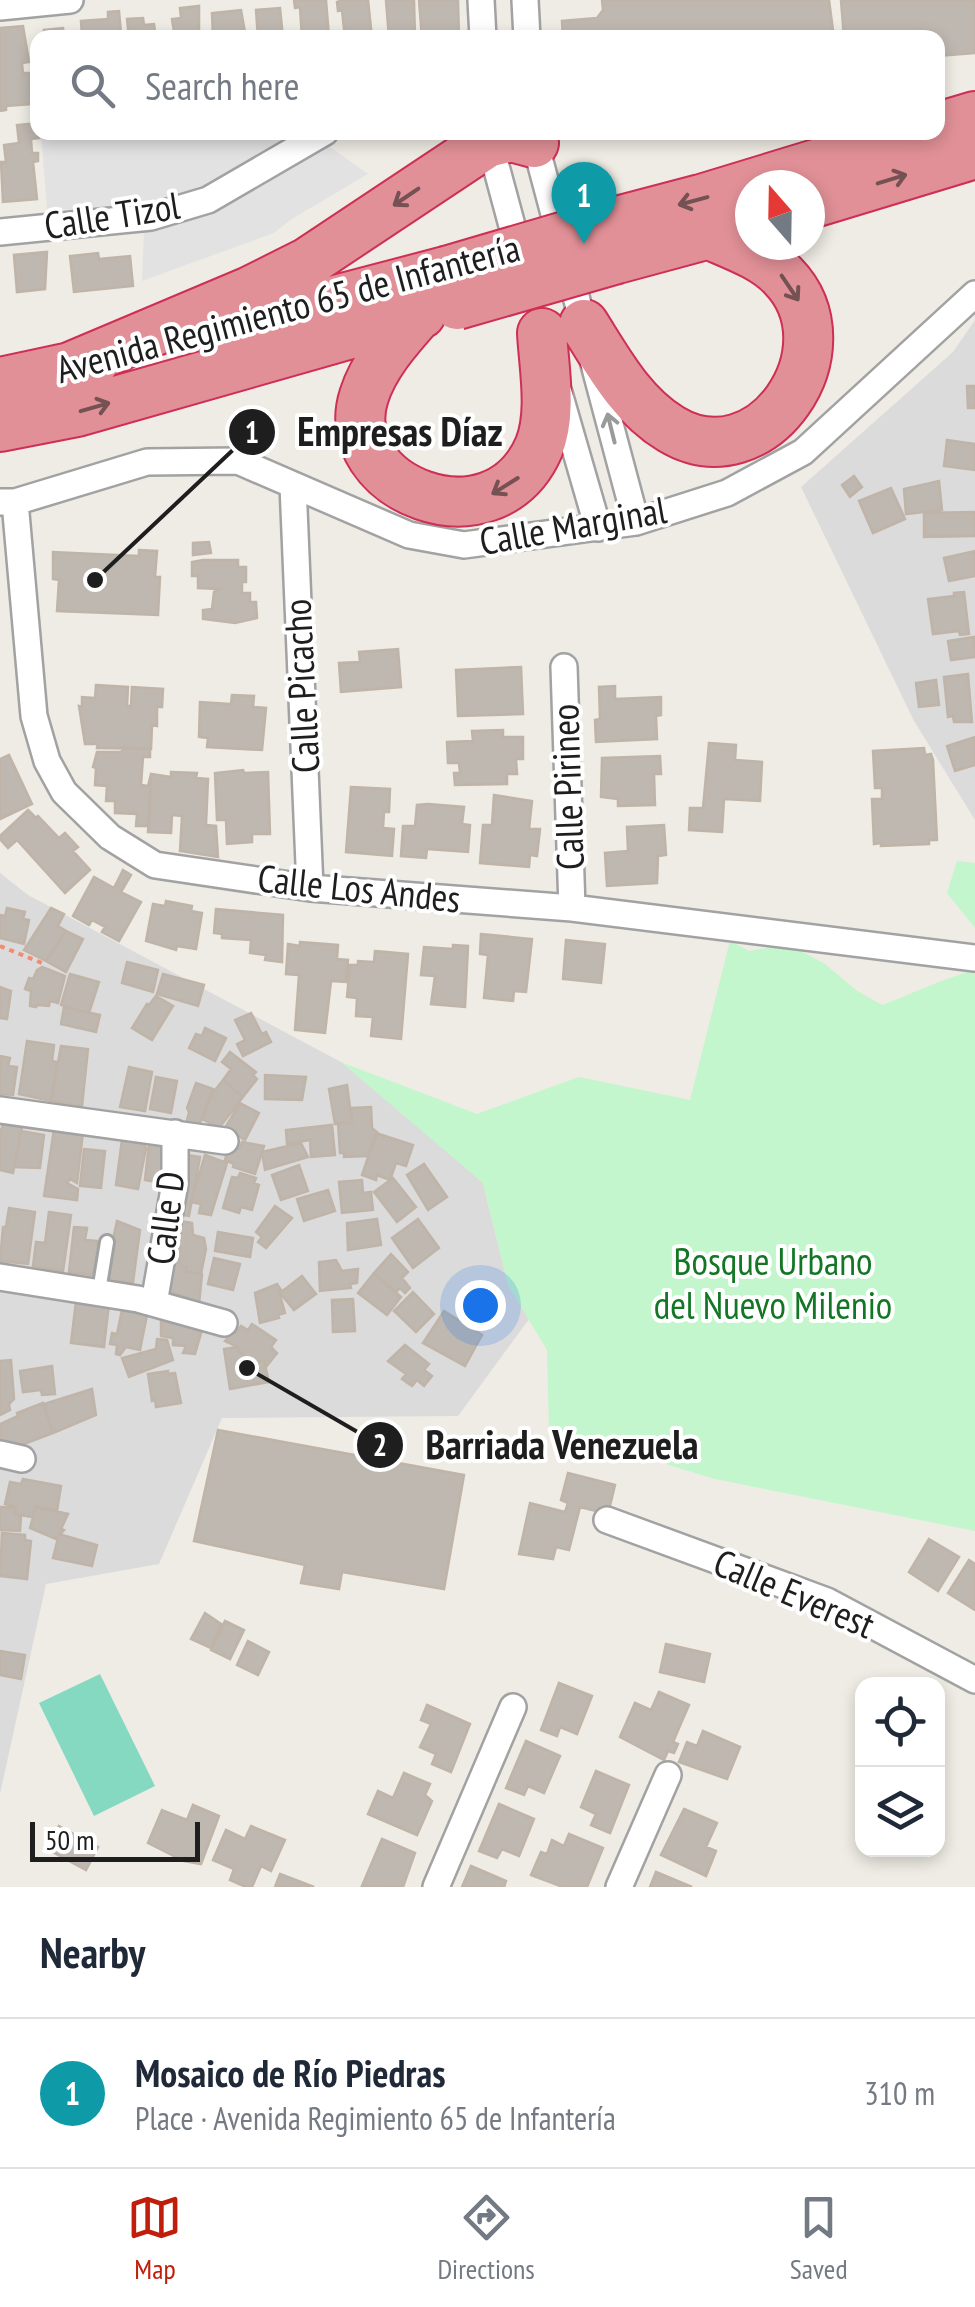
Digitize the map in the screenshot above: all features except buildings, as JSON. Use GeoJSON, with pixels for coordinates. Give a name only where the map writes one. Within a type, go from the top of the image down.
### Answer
{"type":"FeatureCollection","features":[{"type":"Feature","properties":{"kind":"highway"},"geometry":{"type":"LineString","coordinates":[[945,126],[975,116]]}},
{"type":"Feature","properties":{"kind":"highway"},"geometry":{"type":"LineString","coordinates":[[66,369],[250,291],[308,262],[484,140]]}},
{"type":"Feature","properties":{"kind":"highway","name":"Avenida Regimiento 65 de Infantería"},"geometry":{"type":"LineString","coordinates":[[0,427],[76,412],[611,242],[701,199],[895,140]]}},
{"type":"Feature","properties":{"kind":"highway"},"geometry":{"type":"LineString","coordinates":[[825,199],[975,154]]}},
{"type":"Feature","properties":{"kind":"highway"},"geometry":{"type":"LineString","coordinates":[[441,296],[390,347],[363,398],[361,422],[368,448],[404,488],[429,500],[464,502],[494,494],[523,474],[540,445],[563,328],[671,429],[694,438],[721,440],[765,426],[797,390],[803,374],[807,357],[803,311],[783,276],[747,250],[730,229]]}},
{"type":"Feature","properties":{"kind":"highway","name":"Avenida Regimiento 65 de Infantería"},"geometry":{"type":"LineString","coordinates":[[611,242],[730,229]]}},
{"type":"Feature","properties":{"kind":"highway","name":"Avenida Regimiento 65 de Infantería"},"geometry":{"type":"LineString","coordinates":[[0,382],[441,296]]}},
{"type":"Feature","properties":{"kind":"street"},"geometry":{"type":"LineString","coordinates":[[0,7],[70,0]]}},
{"type":"Feature","properties":{"kind":"street"},"geometry":{"type":"LineString","coordinates":[[481,0],[482,30]]}},
{"type":"Feature","properties":{"kind":"street"},"geometry":{"type":"LineString","coordinates":[[525,0],[527,30]]}},
{"type":"Feature","properties":{"kind":"street","name":"Calle Tizol"},"geometry":{"type":"LineString","coordinates":[[0,232],[151,218],[208,200],[311,140]]}},
{"type":"Feature","properties":{"kind":"street"},"geometry":{"type":"LineString","coordinates":[[488,140],[636,522]]}},
{"type":"Feature","properties":{"kind":"street"},"geometry":{"type":"LineString","coordinates":[[533,140],[598,528]]}},
{"type":"Feature","properties":{"kind":"street","name":"Calle Marginal"},"geometry":{"type":"LineString","coordinates":[[7,502],[148,462],[238,461],[409,535],[464,545],[636,522],[727,493],[803,452],[975,294]]}},
{"type":"Feature","properties":{"kind":"street","name":"Calle Picacho"},"geometry":{"type":"LineString","coordinates":[[293,485],[310,888]]}},
{"type":"Feature","properties":{"kind":"street","name":"Calle Los Andes"},"geometry":{"type":"LineString","coordinates":[[7,502],[34,716],[48,761],[64,792],[110,837],[156,865],[310,888],[572,908],[975,958]]}},
{"type":"Feature","properties":{"kind":"street","name":"Calle Pirineo"},"geometry":{"type":"LineString","coordinates":[[564,667],[572,908]]}},
{"type":"Feature","properties":{"kind":"street"},"geometry":{"type":"LineString","coordinates":[[0,1110],[225,1141]]}},
{"type":"Feature","properties":{"kind":"street","name":"Calle D"},"geometry":{"type":"LineString","coordinates":[[154,1303],[175,1183],[175,1132]]}},
{"type":"Feature","properties":{"kind":"street"},"geometry":{"type":"LineString","coordinates":[[0,1276],[98,1291],[224,1323]]}},
{"type":"Feature","properties":{"kind":"street","name":"Calle Everest"},"geometry":{"type":"LineString","coordinates":[[607,1520],[827,1601],[975,1680]]}},
{"type":"Feature","properties":{"kind":"street"},"geometry":{"type":"LineString","coordinates":[[436,1887],[513,1707]]}},
{"type":"Feature","properties":{"kind":"street"},"geometry":{"type":"LineString","coordinates":[[619,1887],[668,1775]]}},
{"type":"Feature","properties":{"kind":"lane"},"geometry":{"type":"LineString","coordinates":[[98,1291],[106,1242]]}},
{"type":"Feature","properties":{"kind":"path"},"geometry":{"type":"LineString","coordinates":[[0,946],[42,962]]}},
{"type":"Feature","properties":{"kind":"shaded area"},"geometry":{"type":"Polygon","coordinates":[[[42,140],[286,140],[203,189],[158,203],[96,210],[47,209],[42,140]]]}},
{"type":"Feature","properties":{"kind":"shaded area"},"geometry":{"type":"Polygon","coordinates":[[[326,144],[368,174],[274,233],[142,281],[144,231],[229,204],[326,144]]]}},
{"type":"Feature","properties":{"kind":"shaded area"},"geometry":{"type":"Polygon","coordinates":[[[975,320],[975,820],[914,721],[801,487],[953,352],[975,320]]]}},
{"type":"Feature","properties":{"kind":"shaded area"},"geometry":{"type":"Polygon","coordinates":[[[0,873],[28,895],[341,1062],[424,1130],[483,1183],[508,1285],[529,1319],[458,1416],[222,1418],[159,1564],[46,1584],[0,1794],[0,873]]]}},
{"type":"Feature","properties":{"kind":"green space"},"geometry":{"type":"Polygon","coordinates":[[[957,861],[975,863],[975,928],[947,893],[957,861]]]}},
{"type":"Feature","properties":{"kind":"green space","name":"Bosque Urbano del Nuevo Milenio"},"geometry":{"type":"Polygon","coordinates":[[[730,941],[749,951],[788,944],[825,964],[857,991],[882,1005],[975,970],[975,1531],[715,1479],[549,1429],[547,1350],[508,1285],[483,1183],[341,1062],[477,1114],[579,1077],[690,1100],[730,941]]]}},
{"type":"Feature","properties":{"kind":"green space"},"geometry":{"type":"Polygon","coordinates":[[[100,1674],[155,1786],[94,1816],[39,1703],[100,1674]]]}},
{"type":"Feature","properties":{"kind":"place","name":"Mosaico de Río Piedras"},"geometry":{"type":"Point","coordinates":[584,244]}},
{"type":"Feature","properties":{"kind":"place","name":"Empresas Díaz"},"geometry":{"type":"Point","coordinates":[95,580]}},
{"type":"Feature","properties":{"kind":"place","name":"Barriada Venezuela"},"geometry":{"type":"Point","coordinates":[247,1368]}}]}
